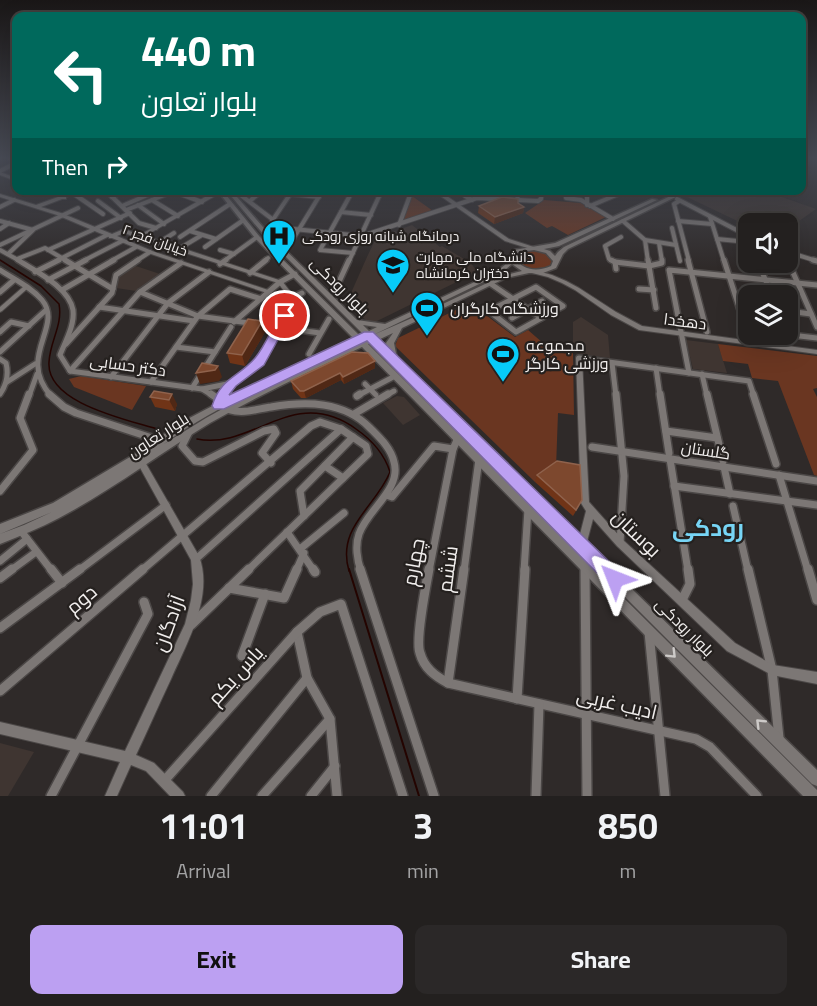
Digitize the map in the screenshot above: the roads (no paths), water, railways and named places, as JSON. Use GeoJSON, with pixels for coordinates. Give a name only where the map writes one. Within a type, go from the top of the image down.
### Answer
{"type":"FeatureCollection","features":[{"type":"Feature","properties":{"kind":"main road","name":"بلوار رودکی"},"geometry":{"type":"LineString","coordinates":[[222,195],[257,237],[347,327],[396,361],[817,779]]}},
{"type":"Feature","properties":{"kind":"main road","name":"بلوار رودکی"},"geometry":{"type":"LineString","coordinates":[[232,195],[250,218],[354,321],[376,357],[813,796]]}},
{"type":"Feature","properties":{"kind":"main road"},"geometry":{"type":"LineString","coordinates":[[654,200],[656,195]]}},
{"type":"Feature","properties":{"kind":"main road"},"geometry":{"type":"LineString","coordinates":[[532,272],[517,266],[513,256],[522,249],[557,245],[654,200],[670,195]]}},
{"type":"Feature","properties":{"kind":"main road"},"geometry":{"type":"LineString","coordinates":[[556,263],[563,250],[671,195]]}},
{"type":"Feature","properties":{"kind":"main road"},"geometry":{"type":"LineString","coordinates":[[242,221],[250,218]]}},
{"type":"Feature","properties":{"kind":"main road"},"geometry":{"type":"LineString","coordinates":[[536,248],[550,253],[556,263]]}},
{"type":"Feature","properties":{"kind":"main road","name":"بلوار تعاون"},"geometry":{"type":"LineString","coordinates":[[367,339],[388,325],[502,271],[513,256]]}},
{"type":"Feature","properties":{"kind":"main road","name":"بلوار تعاون"},"geometry":{"type":"LineString","coordinates":[[0,539],[47,519],[230,410],[344,350],[405,325],[510,275],[548,271],[556,263]]}},
{"type":"Feature","properties":{"kind":"main road"},"geometry":{"type":"LineString","coordinates":[[354,321],[373,326],[388,325]]}},
{"type":"Feature","properties":{"kind":"main road"},"geometry":{"type":"LineString","coordinates":[[396,361],[391,349],[391,340],[405,325]]}},
{"type":"Feature","properties":{"kind":"main road"},"geometry":{"type":"LineString","coordinates":[[347,327],[344,350],[376,357]]}},
{"type":"Feature","properties":{"kind":"main road","name":"بلوار تعاون"},"geometry":{"type":"LineString","coordinates":[[0,529],[56,506],[220,403],[344,350]]}},
{"type":"Feature","properties":{"kind":"street"},"geometry":{"type":"LineString","coordinates":[[57,195],[64,198]]}},
{"type":"Feature","properties":{"kind":"street"},"geometry":{"type":"LineString","coordinates":[[35,207],[72,195]]}},
{"type":"Feature","properties":{"kind":"street"},"geometry":{"type":"LineString","coordinates":[[75,195],[103,214]]}},
{"type":"Feature","properties":{"kind":"street"},"geometry":{"type":"LineString","coordinates":[[48,250],[121,218],[126,210],[151,195]]}},
{"type":"Feature","properties":{"kind":"street"},"geometry":{"type":"LineString","coordinates":[[126,210],[164,195]]}},
{"type":"Feature","properties":{"kind":"street"},"geometry":{"type":"LineString","coordinates":[[183,195],[202,202]]}},
{"type":"Feature","properties":{"kind":"street"},"geometry":{"type":"LineString","coordinates":[[140,237],[213,195]]}},
{"type":"Feature","properties":{"kind":"street"},"geometry":{"type":"LineString","coordinates":[[242,195],[284,228],[362,236],[472,200],[490,197],[538,201],[541,195]]}},
{"type":"Feature","properties":{"kind":"street"},"geometry":{"type":"LineString","coordinates":[[251,200],[256,195]]}},
{"type":"Feature","properties":{"kind":"street"},"geometry":{"type":"LineString","coordinates":[[273,221],[290,195]]}},
{"type":"Feature","properties":{"kind":"street"},"geometry":{"type":"LineString","coordinates":[[290,244],[319,197],[305,195]]}},
{"type":"Feature","properties":{"kind":"street"},"geometry":{"type":"LineString","coordinates":[[350,195],[320,250],[353,254]]}},
{"type":"Feature","properties":{"kind":"street"},"geometry":{"type":"LineString","coordinates":[[337,286],[380,195]]}},
{"type":"Feature","properties":{"kind":"street"},"geometry":{"type":"LineString","coordinates":[[399,225],[410,195]]}},
{"type":"Feature","properties":{"kind":"street"},"geometry":{"type":"LineString","coordinates":[[441,195],[507,240],[536,248]]}},
{"type":"Feature","properties":{"kind":"street"},"geometry":{"type":"LineString","coordinates":[[464,195],[472,200]]}},
{"type":"Feature","properties":{"kind":"street"},"geometry":{"type":"LineString","coordinates":[[517,200],[518,195]]}},
{"type":"Feature","properties":{"kind":"street"},"geometry":{"type":"LineString","coordinates":[[566,195],[566,198],[581,200],[613,219]]}},
{"type":"Feature","properties":{"kind":"street"},"geometry":{"type":"LineString","coordinates":[[588,195],[589,205]]}},
{"type":"Feature","properties":{"kind":"street"},"geometry":{"type":"LineString","coordinates":[[589,205],[615,195]]}},
{"type":"Feature","properties":{"kind":"street"},"geometry":{"type":"LineString","coordinates":[[673,195],[707,332]]}},
{"type":"Feature","properties":{"kind":"street"},"geometry":{"type":"LineString","coordinates":[[675,195],[738,232]]}},
{"type":"Feature","properties":{"kind":"street"},"geometry":{"type":"LineString","coordinates":[[112,196],[137,220],[156,228]]}},
{"type":"Feature","properties":{"kind":"street","name":"خیابان فجر ۲"},"geometry":{"type":"LineString","coordinates":[[2,197],[62,215],[136,247],[268,292]]}},
{"type":"Feature","properties":{"kind":"street"},"geometry":{"type":"LineString","coordinates":[[0,210],[14,200]]}},
{"type":"Feature","properties":{"kind":"street"},"geometry":{"type":"LineString","coordinates":[[152,200],[178,216]]}},
{"type":"Feature","properties":{"kind":"street"},"geometry":{"type":"LineString","coordinates":[[98,201],[121,218]]}},
{"type":"Feature","properties":{"kind":"street"},"geometry":{"type":"LineString","coordinates":[[180,237],[230,204]]}},
{"type":"Feature","properties":{"kind":"street"},"geometry":{"type":"LineString","coordinates":[[138,205],[164,224]]}},
{"type":"Feature","properties":{"kind":"street"},"geometry":{"type":"LineString","coordinates":[[0,245],[78,208]]}},
{"type":"Feature","properties":{"kind":"street"},"geometry":{"type":"LineString","coordinates":[[341,212],[371,215]]}},
{"type":"Feature","properties":{"kind":"street"},"geometry":{"type":"LineString","coordinates":[[137,220],[151,214]]}},
{"type":"Feature","properties":{"kind":"street"},"geometry":{"type":"LineString","coordinates":[[710,217],[738,306]]}},
{"type":"Feature","properties":{"kind":"street"},"geometry":{"type":"LineString","coordinates":[[0,220],[33,230]]}},
{"type":"Feature","properties":{"kind":"street"},"geometry":{"type":"LineString","coordinates":[[196,256],[242,221]]}},
{"type":"Feature","properties":{"kind":"street"},"geometry":{"type":"LineString","coordinates":[[623,221],[645,240],[656,308]]}},
{"type":"Feature","properties":{"kind":"street"},"geometry":{"type":"LineString","coordinates":[[678,221],[712,225]]}},
{"type":"Feature","properties":{"kind":"street"},"geometry":{"type":"LineString","coordinates":[[0,229],[9,224]]}},
{"type":"Feature","properties":{"kind":"street"},"geometry":{"type":"LineString","coordinates":[[672,228],[680,261]]}},
{"type":"Feature","properties":{"kind":"street"},"geometry":{"type":"LineString","coordinates":[[8,254],[33,230]]}},
{"type":"Feature","properties":{"kind":"street"},"geometry":{"type":"LineString","coordinates":[[36,272],[62,257],[123,231],[280,282],[291,298],[292,304],[259,361],[232,383],[223,393],[220,403],[202,389]]}},
{"type":"Feature","properties":{"kind":"street"},"geometry":{"type":"LineString","coordinates":[[189,231],[216,239]]}},
{"type":"Feature","properties":{"kind":"street"},"geometry":{"type":"LineString","coordinates":[[158,243],[174,233]]}},
{"type":"Feature","properties":{"kind":"street"},"geometry":{"type":"LineString","coordinates":[[177,250],[202,235]]}},
{"type":"Feature","properties":{"kind":"street"},"geometry":{"type":"LineString","coordinates":[[220,264],[257,237]]}},
{"type":"Feature","properties":{"kind":"street"},"geometry":{"type":"LineString","coordinates":[[621,237],[605,246],[609,259],[615,262],[649,266],[662,263],[659,243]]}},
{"type":"Feature","properties":{"kind":"street"},"geometry":{"type":"LineString","coordinates":[[717,239],[738,238]]}},
{"type":"Feature","properties":{"kind":"street"},"geometry":{"type":"LineString","coordinates":[[507,240],[513,256]]}},
{"type":"Feature","properties":{"kind":"street"},"geometry":{"type":"LineString","coordinates":[[645,240],[676,245]]}},
{"type":"Feature","properties":{"kind":"street"},"geometry":{"type":"LineString","coordinates":[[48,280],[122,241]]}},
{"type":"Feature","properties":{"kind":"street"},"geometry":{"type":"LineString","coordinates":[[0,250],[17,258],[62,290],[136,247]]}},
{"type":"Feature","properties":{"kind":"street"},"geometry":{"type":"LineString","coordinates":[[17,258],[45,248],[113,289]]}},
{"type":"Feature","properties":{"kind":"street"},"geometry":{"type":"LineString","coordinates":[[220,250],[234,254]]}},
{"type":"Feature","properties":{"kind":"street"},"geometry":{"type":"LineString","coordinates":[[64,346],[112,293],[116,274],[150,252]]}},
{"type":"Feature","properties":{"kind":"street"},"geometry":{"type":"LineString","coordinates":[[798,255],[817,261]]}},
{"type":"Feature","properties":{"kind":"street"},"geometry":{"type":"LineString","coordinates":[[250,273],[268,258]]}},
{"type":"Feature","properties":{"kind":"street"},"geometry":{"type":"LineString","coordinates":[[615,262],[616,269]]}},
{"type":"Feature","properties":{"kind":"street"},"geometry":{"type":"LineString","coordinates":[[70,371],[140,292],[181,263]]}},
{"type":"Feature","properties":{"kind":"street"},"geometry":{"type":"LineString","coordinates":[[556,263],[563,280]]}},
{"type":"Feature","properties":{"kind":"street"},"geometry":{"type":"LineString","coordinates":[[0,270],[43,302],[46,310],[46,329],[38,347],[35,364],[45,391],[71,411],[160,441]]}},
{"type":"Feature","properties":{"kind":"street"},"geometry":{"type":"LineString","coordinates":[[689,373],[668,271],[691,270],[817,285]]}},
{"type":"Feature","properties":{"kind":"street"},"geometry":{"type":"LineString","coordinates":[[111,377],[168,303],[209,272]]}},
{"type":"Feature","properties":{"kind":"street"},"geometry":{"type":"LineString","coordinates":[[532,272],[563,280]]}},
{"type":"Feature","properties":{"kind":"street"},"geometry":{"type":"LineString","coordinates":[[763,273],[767,285]]}},
{"type":"Feature","properties":{"kind":"street"},"geometry":{"type":"LineString","coordinates":[[794,273],[816,323]]}},
{"type":"Feature","properties":{"kind":"street"},"geometry":{"type":"LineString","coordinates":[[192,388],[232,325],[280,282],[295,274]]}},
{"type":"Feature","properties":{"kind":"street"},"geometry":{"type":"LineString","coordinates":[[0,292],[14,280]]}},
{"type":"Feature","properties":{"kind":"street","name":"دهخدا"},"geometry":{"type":"LineString","coordinates":[[563,280],[630,324],[653,331],[817,352]]}},
{"type":"Feature","properties":{"kind":"street"},"geometry":{"type":"LineString","coordinates":[[152,382],[196,318],[238,282]]}},
{"type":"Feature","properties":{"kind":"street"},"geometry":{"type":"LineString","coordinates":[[491,284],[541,318]]}},
{"type":"Feature","properties":{"kind":"street"},"geometry":{"type":"LineString","coordinates":[[1,308],[26,288]]}},
{"type":"Feature","properties":{"kind":"street"},"geometry":{"type":"LineString","coordinates":[[536,288],[563,306],[516,332],[489,311],[513,299],[536,288]]}},
{"type":"Feature","properties":{"kind":"street"},"geometry":{"type":"LineString","coordinates":[[230,289],[261,299]]}},
{"type":"Feature","properties":{"kind":"street"},"geometry":{"type":"LineString","coordinates":[[639,289],[654,290]]}},
{"type":"Feature","properties":{"kind":"street","name":"دکتر حسابی"},"geometry":{"type":"LineString","coordinates":[[62,290],[70,299],[73,309],[72,322],[60,355],[70,371],[202,389]]}},
{"type":"Feature","properties":{"kind":"street"},"geometry":{"type":"LineString","coordinates":[[140,292],[168,303],[196,318]]}},
{"type":"Feature","properties":{"kind":"street"},"geometry":{"type":"LineString","coordinates":[[291,298],[302,293]]}},
{"type":"Feature","properties":{"kind":"street"},"geometry":{"type":"LineString","coordinates":[[512,318],[542,301]]}},
{"type":"Feature","properties":{"kind":"street"},"geometry":{"type":"LineString","coordinates":[[99,307],[158,316],[196,318],[232,325],[279,327],[320,333]]}},
{"type":"Feature","properties":{"kind":"street"},"geometry":{"type":"LineString","coordinates":[[0,352],[46,310]]}},
{"type":"Feature","properties":{"kind":"street"},"geometry":{"type":"LineString","coordinates":[[798,312],[811,314]]}},
{"type":"Feature","properties":{"kind":"street"},"geometry":{"type":"LineString","coordinates":[[309,354],[328,319]]}},
{"type":"Feature","properties":{"kind":"street"},"geometry":{"type":"LineString","coordinates":[[0,332],[12,322],[29,326]]}},
{"type":"Feature","properties":{"kind":"street"},"geometry":{"type":"LineString","coordinates":[[798,336],[817,338]]}},
{"type":"Feature","properties":{"kind":"street"},"geometry":{"type":"LineString","coordinates":[[176,347],[215,352]]}},
{"type":"Feature","properties":{"kind":"street"},"geometry":{"type":"LineString","coordinates":[[579,358],[749,381],[776,464]]}},
{"type":"Feature","properties":{"kind":"street","name":"بوستان"},"geometry":{"type":"LineString","coordinates":[[579,358],[585,503],[590,512],[731,647],[772,670],[817,678]]}},
{"type":"Feature","properties":{"kind":"street"},"geometry":{"type":"LineString","coordinates":[[0,359],[6,363],[7,382]]}},
{"type":"Feature","properties":{"kind":"street"},"geometry":{"type":"LineString","coordinates":[[612,363],[622,452],[623,525],[620,543]]}},
{"type":"Feature","properties":{"kind":"street"},"geometry":{"type":"LineString","coordinates":[[0,394],[7,382],[35,364]]}},
{"type":"Feature","properties":{"kind":"street"},"geometry":{"type":"LineString","coordinates":[[656,368],[690,584],[682,600]]}},
{"type":"Feature","properties":{"kind":"street"},"geometry":{"type":"LineString","coordinates":[[0,491],[33,450],[32,439],[20,418],[37,374]]}},
{"type":"Feature","properties":{"kind":"street"},"geometry":{"type":"LineString","coordinates":[[702,374],[730,494]]}},
{"type":"Feature","properties":{"kind":"street"},"geometry":{"type":"LineString","coordinates":[[357,396],[395,376]]}},
{"type":"Feature","properties":{"kind":"street"},"geometry":{"type":"LineString","coordinates":[[202,389],[232,383]]}},
{"type":"Feature","properties":{"kind":"street"},"geometry":{"type":"LineString","coordinates":[[365,384],[376,395]]}},
{"type":"Feature","properties":{"kind":"street"},"geometry":{"type":"LineString","coordinates":[[354,414],[394,391]]}},
{"type":"Feature","properties":{"kind":"street"},"geometry":{"type":"LineString","coordinates":[[230,410],[237,412],[274,406],[313,404],[345,409],[375,432],[393,456],[397,468],[395,478],[359,534],[357,559],[434,796]]}},
{"type":"Feature","properties":{"kind":"street","name":"دوم"},"geometry":{"type":"LineString","coordinates":[[0,691],[271,463],[311,426],[320,422],[341,429]]}},
{"type":"Feature","properties":{"kind":"street"},"geometry":{"type":"LineString","coordinates":[[188,434],[182,446],[195,461],[203,462],[264,431],[274,429],[276,432],[262,453],[271,463]]}},
{"type":"Feature","properties":{"kind":"street"},"geometry":{"type":"LineString","coordinates":[[190,626],[368,454],[366,446],[341,429],[196,559]]}},
{"type":"Feature","properties":{"kind":"street"},"geometry":{"type":"LineString","coordinates":[[666,431],[717,438]]}},
{"type":"Feature","properties":{"kind":"street"},"geometry":{"type":"LineString","coordinates":[[304,516],[300,491],[353,437]]}},
{"type":"Feature","properties":{"kind":"street","name":"چهارم"},"geometry":{"type":"LineString","coordinates":[[448,683],[431,673],[419,652],[423,602],[453,449],[458,438]]}},
{"type":"Feature","properties":{"kind":"street"},"geometry":{"type":"LineString","coordinates":[[386,495],[392,497],[434,447],[442,446],[453,449]]}},
{"type":"Feature","properties":{"kind":"street","name":"گلستان"},"geometry":{"type":"LineString","coordinates":[[592,447],[670,456],[817,480]]}},
{"type":"Feature","properties":{"kind":"street","name":"ششم"},"geometry":{"type":"LineString","coordinates":[[448,683],[479,459]]}},
{"type":"Feature","properties":{"kind":"street","name":"آزادگان"},"geometry":{"type":"LineString","coordinates":[[111,796],[190,626],[198,596],[200,575],[196,559],[185,535],[142,464]]}},
{"type":"Feature","properties":{"kind":"street"},"geometry":{"type":"LineString","coordinates":[[325,466],[343,478]]}},
{"type":"Feature","properties":{"kind":"street"},"geometry":{"type":"LineString","coordinates":[[779,475],[817,600]]}},
{"type":"Feature","properties":{"kind":"street"},"geometry":{"type":"LineString","coordinates":[[674,486],[817,505]]}},
{"type":"Feature","properties":{"kind":"street"},"geometry":{"type":"LineString","coordinates":[[0,628],[166,505]]}},
{"type":"Feature","properties":{"kind":"street"},"geometry":{"type":"LineString","coordinates":[[733,506],[772,670],[779,742]]}},
{"type":"Feature","properties":{"kind":"street"},"geometry":{"type":"LineString","coordinates":[[517,699],[528,509]]}},
{"type":"Feature","properties":{"kind":"street"},"geometry":{"type":"LineString","coordinates":[[582,546],[590,512]]}},
{"type":"Feature","properties":{"kind":"street"},"geometry":{"type":"LineString","coordinates":[[229,588],[284,598],[302,551],[344,513]]}},
{"type":"Feature","properties":{"kind":"street"},"geometry":{"type":"LineString","coordinates":[[21,531],[62,583]]}},
{"type":"Feature","properties":{"kind":"street"},"geometry":{"type":"LineString","coordinates":[[286,532],[302,551],[315,572]]}},
{"type":"Feature","properties":{"kind":"street"},"geometry":{"type":"LineString","coordinates":[[0,561],[27,540]]}},
{"type":"Feature","properties":{"kind":"street"},"geometry":{"type":"LineString","coordinates":[[0,578],[36,552]]}},
{"type":"Feature","properties":{"kind":"street"},"geometry":{"type":"LineString","coordinates":[[585,566],[587,796]]}},
{"type":"Feature","properties":{"kind":"street"},"geometry":{"type":"LineString","coordinates":[[242,656],[265,594]]}},
{"type":"Feature","properties":{"kind":"street"},"geometry":{"type":"LineString","coordinates":[[51,796],[148,614],[144,602]]}},
{"type":"Feature","properties":{"kind":"street","name":"یاس یکم"},"geometry":{"type":"LineString","coordinates":[[164,781],[297,632],[320,612],[341,604],[403,796]]}},
{"type":"Feature","properties":{"kind":"street"},"geometry":{"type":"LineString","coordinates":[[649,631],[665,796]]}},
{"type":"Feature","properties":{"kind":"street"},"geometry":{"type":"LineString","coordinates":[[297,632],[307,678],[330,719],[337,796]]}},
{"type":"Feature","properties":{"kind":"street"},"geometry":{"type":"LineString","coordinates":[[211,796],[307,678]]}},
{"type":"Feature","properties":{"kind":"street","name":"ادیب غربی"},"geometry":{"type":"LineString","coordinates":[[448,683],[703,741],[748,791],[757,796]]}},
{"type":"Feature","properties":{"kind":"street"},"geometry":{"type":"LineString","coordinates":[[536,796],[539,704]]}},
{"type":"Feature","properties":{"kind":"street"},"geometry":{"type":"LineString","coordinates":[[262,796],[330,719]]}},
{"type":"Feature","properties":{"kind":"street"},"geometry":{"type":"LineString","coordinates":[[0,728],[129,758],[150,767],[179,796]]}},
{"type":"Feature","properties":{"kind":"street"},"geometry":{"type":"LineString","coordinates":[[311,796],[336,766]]}},
{"type":"Feature","properties":{"kind":"waterway"},"geometry":{"type":"LineString","coordinates":[[0,260],[41,286],[59,304],[58,326],[49,362],[52,377],[61,389],[92,408],[160,430]]}},
{"type":"Feature","properties":{"kind":"waterway"},"geometry":{"type":"LineString","coordinates":[[197,439],[218,440],[237,436],[293,415],[313,413],[333,417],[356,429],[367,438],[381,453],[390,472],[359,518],[348,542],[346,556],[349,571]]}},
{"type":"Feature","properties":{"kind":"waterway"},"geometry":{"type":"LineString","coordinates":[[349,569],[419,796]]}},
{"type":"Feature","properties":{"kind":"place","name":"درمانگاه شبانه روزی رودکی"},"geometry":{"type":"Point","coordinates":[279,265]}},
{"type":"Feature","properties":{"kind":"place","name":"دانشگاه ملی مهارت دختران کرمانشاه"},"geometry":{"type":"Point","coordinates":[393,294]}},
{"type":"Feature","properties":{"kind":"place","name":"ورزشگاه کارگران"},"geometry":{"type":"Point","coordinates":[427,337]}},
{"type":"Feature","properties":{"kind":"place","name":"مجموعه ورزشی کارگر"},"geometry":{"type":"Point","coordinates":[503,383]}},
{"type":"Feature","properties":{"kind":"district","name":"رودکی"},"geometry":{"type":"Point","coordinates":[708,527]}}]}
